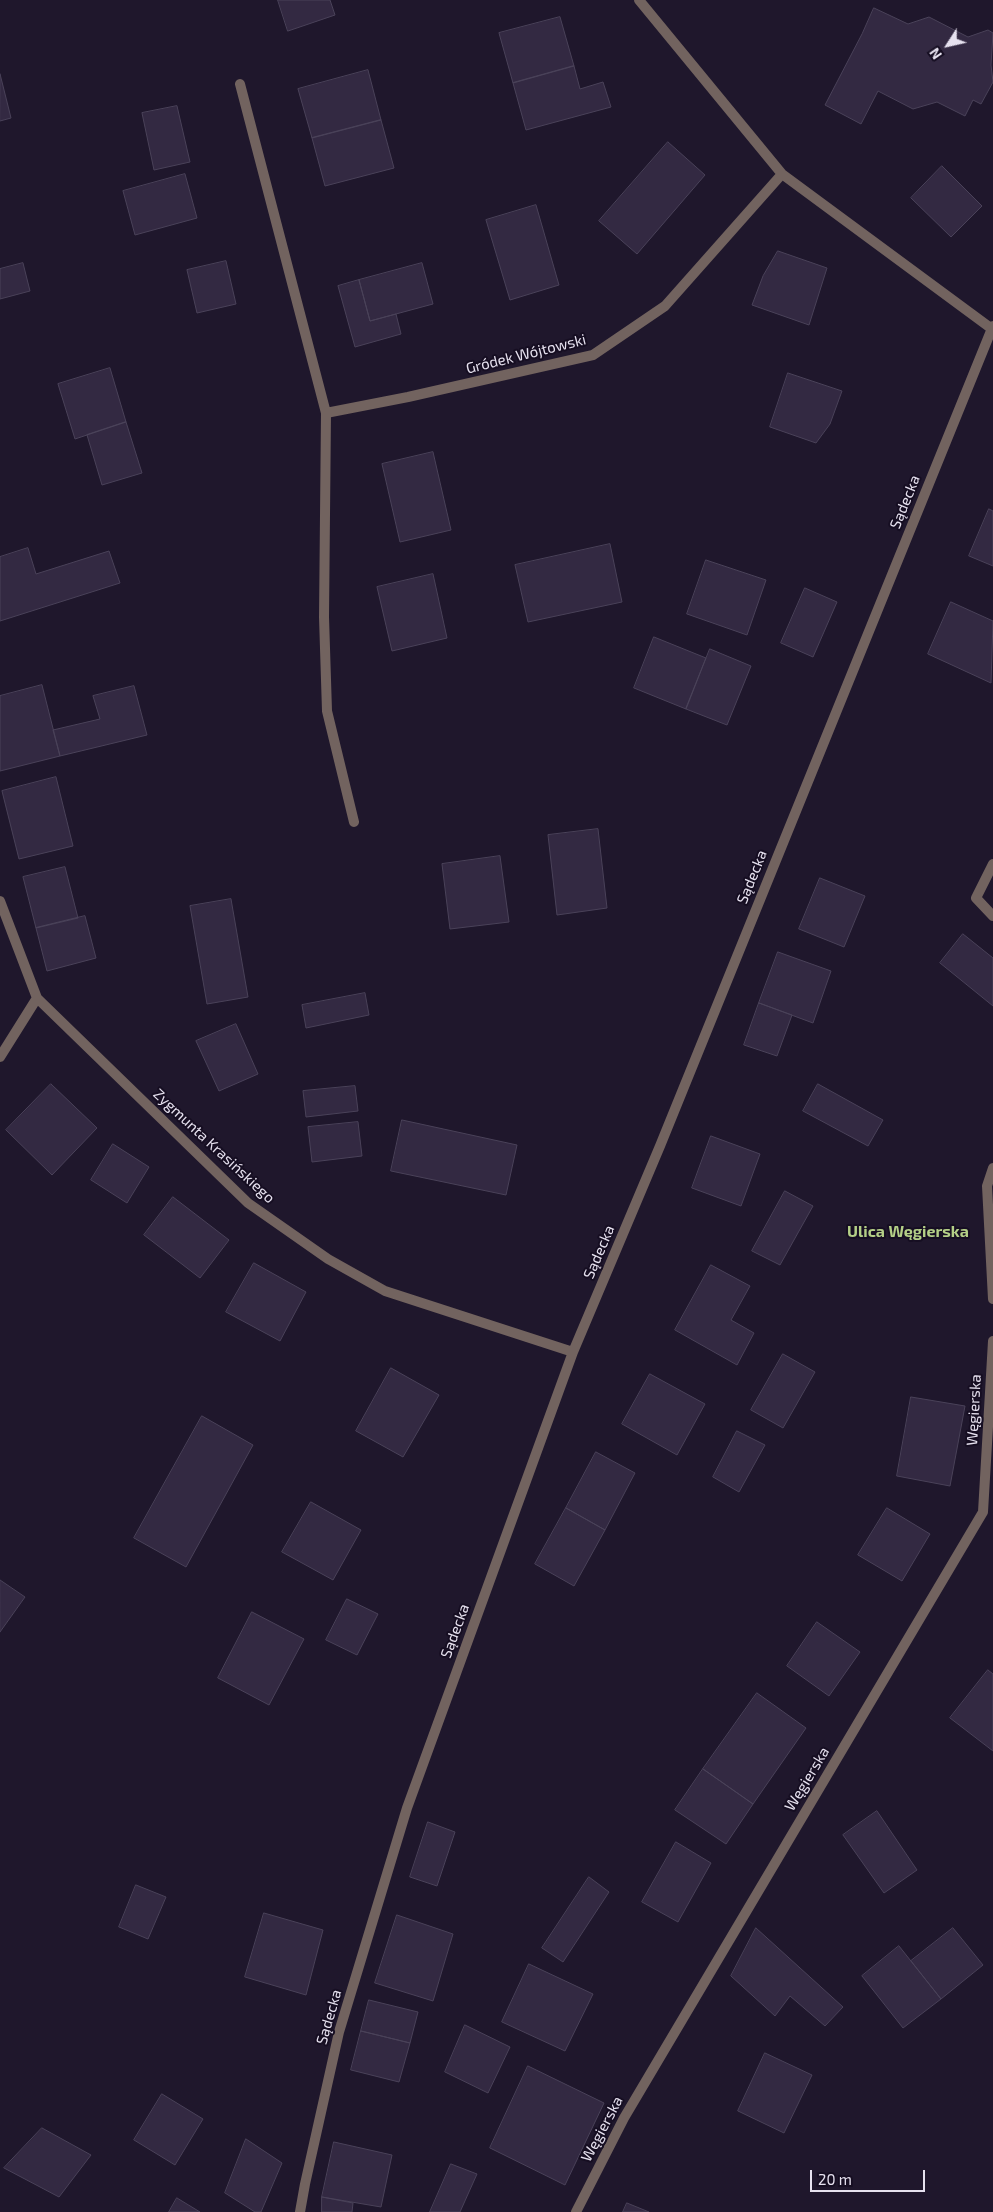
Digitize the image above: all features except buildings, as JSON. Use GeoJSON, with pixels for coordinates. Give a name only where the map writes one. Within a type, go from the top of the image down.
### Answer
{"type":"FeatureCollection","features":[{"type":"Feature","properties":{"kind":"street"},"geometry":{"type":"LineString","coordinates":[[639,0],[782,174],[992,328]]}},
{"type":"Feature","properties":{"kind":"street"},"geometry":{"type":"LineString","coordinates":[[240,84],[326,413],[324,617],[327,711],[354,822]]}},
{"type":"Feature","properties":{"kind":"street","name":"Gródek Wójtowski"},"geometry":{"type":"LineString","coordinates":[[326,413],[408,398],[593,355],[665,306],[782,174]]}},
{"type":"Feature","properties":{"kind":"street","name":"Sądecka"},"geometry":{"type":"LineString","coordinates":[[300,2212],[304,2184],[339,2032],[407,1808],[572,1352],[660,1146],[992,328]]}},
{"type":"Feature","properties":{"kind":"street"},"geometry":{"type":"LineString","coordinates":[[993,864],[976,898],[993,916]]}},
{"type":"Feature","properties":{"kind":"street","name":"Zygmunta Krasińskiego"},"geometry":{"type":"LineString","coordinates":[[0,901],[37,998],[248,1204],[328,1259],[384,1291],[572,1352]]}},
{"type":"Feature","properties":{"kind":"street"},"geometry":{"type":"LineString","coordinates":[[0,1057],[37,998]]}},
{"type":"Feature","properties":{"kind":"street"},"geometry":{"type":"LineString","coordinates":[[993,1168],[987,1186],[993,1299]]}},
{"type":"Feature","properties":{"kind":"street","name":"Węgierska"},"geometry":{"type":"LineString","coordinates":[[576,2212],[624,2118],[983,1512],[993,1341]]}},
{"type":"Feature","properties":{"kind":"district","name":"Ulica Węgierska"},"geometry":{"type":"Point","coordinates":[908,1232]}}]}
